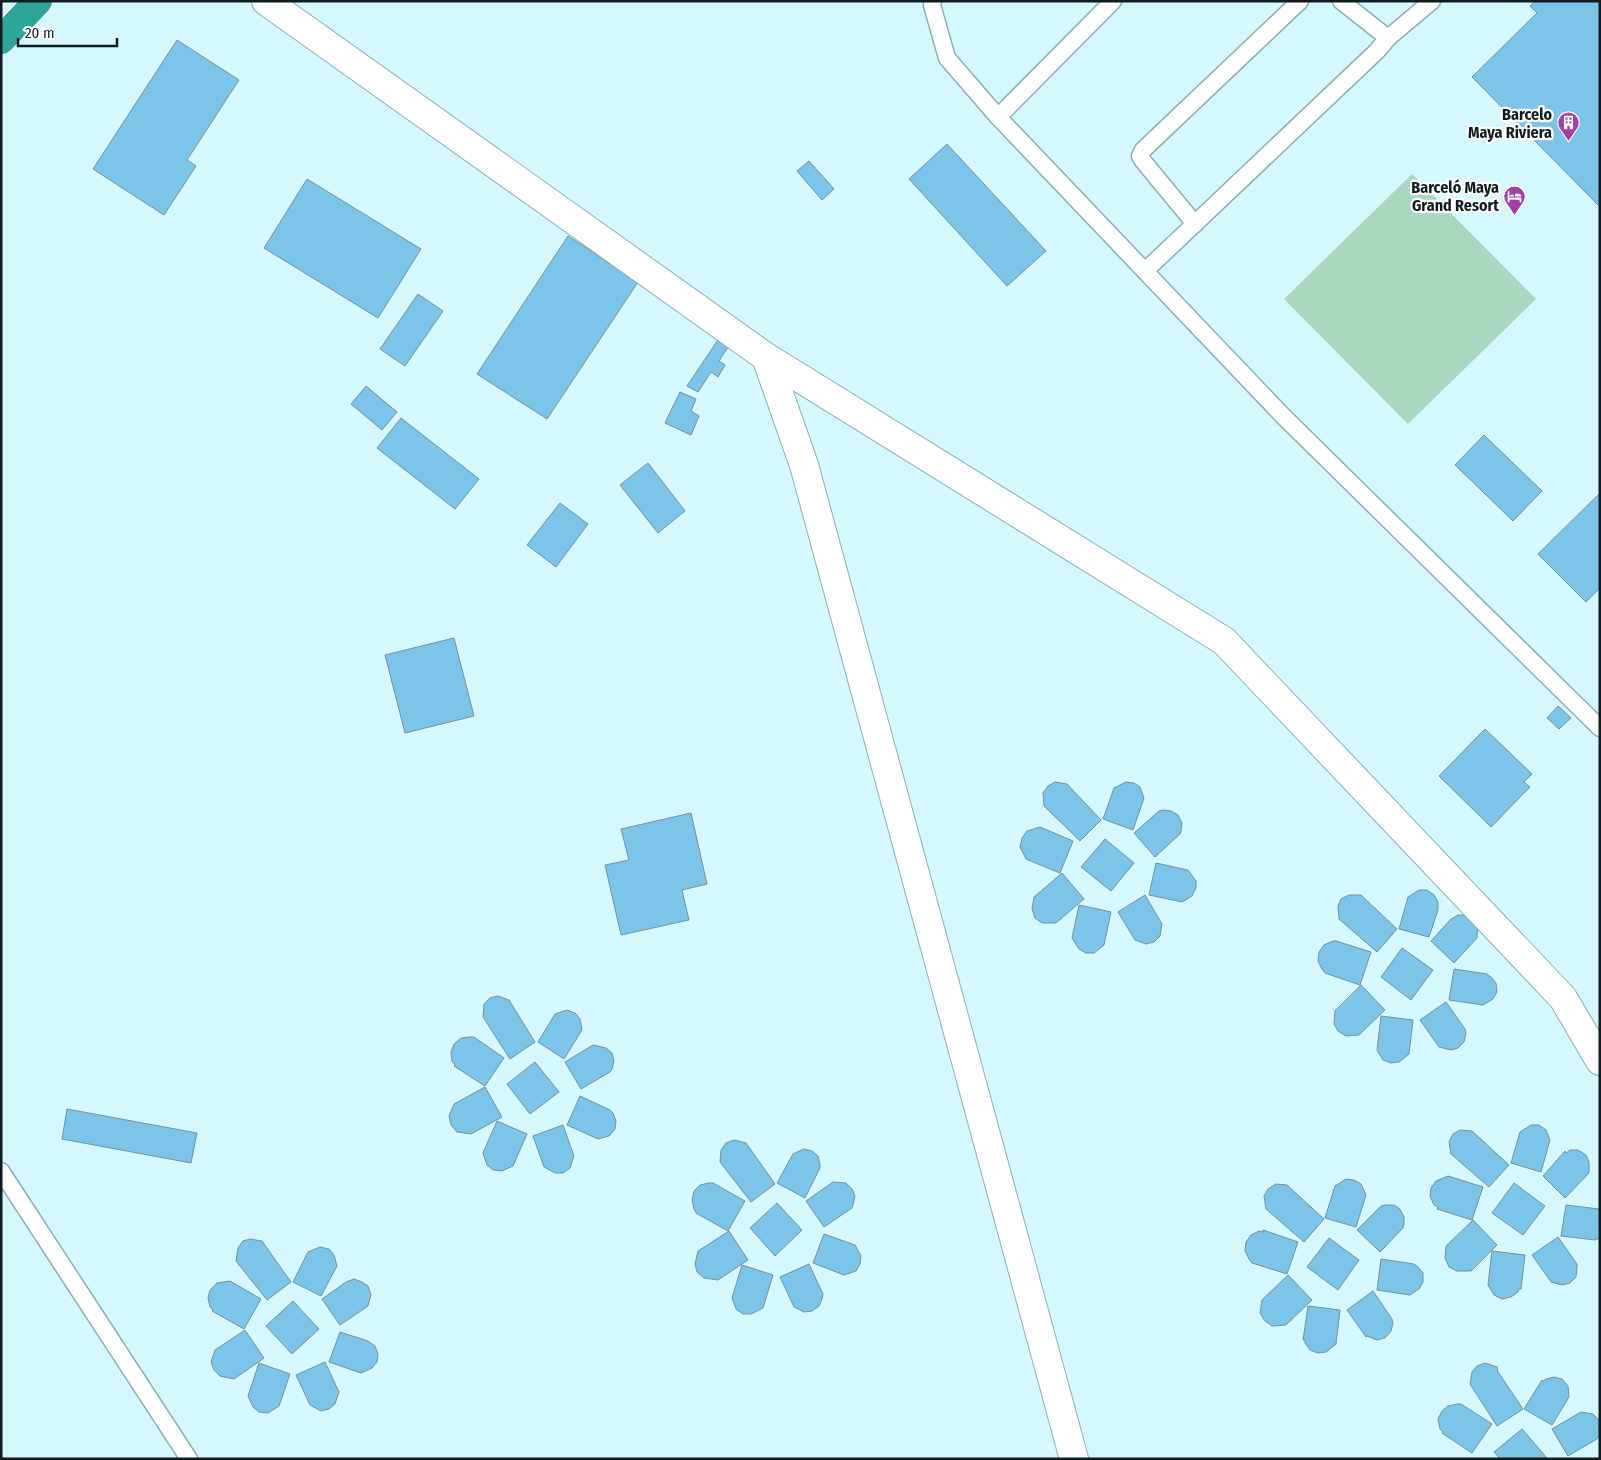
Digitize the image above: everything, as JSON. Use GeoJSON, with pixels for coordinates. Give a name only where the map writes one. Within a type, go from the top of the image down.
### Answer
{"type":"FeatureCollection","features":[{"type":"Feature","properties":{"kind":"highway"},"geometry":{"type":"LineString","coordinates":[[1,40],[38,1]]}},
{"type":"Feature","properties":{"kind":"street"},"geometry":{"type":"LineString","coordinates":[[266,1],[766,357],[1224,642],[1563,998],[1600,1061]]}},
{"type":"Feature","properties":{"kind":"street"},"geometry":{"type":"LineString","coordinates":[[766,357],[804,465],[1074,1459]]}},
{"type":"Feature","properties":{"kind":"lane"},"geometry":{"type":"LineString","coordinates":[[932,1],[947,58],[998,117],[1284,418],[1600,728]]}},
{"type":"Feature","properties":{"kind":"lane"},"geometry":{"type":"LineString","coordinates":[[998,117],[1113,1]]}},
{"type":"Feature","properties":{"kind":"lane"},"geometry":{"type":"LineString","coordinates":[[1196,224],[1140,156],[1143,150],[1300,1]]}},
{"type":"Feature","properties":{"kind":"lane"},"geometry":{"type":"LineString","coordinates":[[1341,1],[1388,38]]}},
{"type":"Feature","properties":{"kind":"lane"},"geometry":{"type":"LineString","coordinates":[[1145,271],[1370,58],[1388,38],[1432,1]]}},
{"type":"Feature","properties":{"kind":"lane"},"geometry":{"type":"LineString","coordinates":[[1,1171],[189,1459]]}},
{"type":"Feature","properties":{"kind":"green space"},"geometry":{"type":"Polygon","coordinates":[[[1412,174],[1536,299],[1408,424],[1284,299],[1412,174]]]}},
{"type":"Feature","properties":{"kind":"building","name":"Barcelo Maya Riviera"},"geometry":{"type":"Polygon","coordinates":[[[1535,1],[1600,1],[1600,207],[1472,77],[1537,13],[1530,6],[1535,1]]]}},
{"type":"Feature","properties":{"kind":"building"},"geometry":{"type":"Polygon","coordinates":[[[177,40],[239,80],[187,160],[196,166],[164,215],[93,169],[177,40]]]}},
{"type":"Feature","properties":{"kind":"building"},"geometry":{"type":"Polygon","coordinates":[[[947,144],[1046,251],[1007,286],[909,179],[947,144]]]}},
{"type":"Feature","properties":{"kind":"building"},"geometry":{"type":"Polygon","coordinates":[[[809,161],[834,189],[822,200],[797,171],[809,161]]]}},
{"type":"Feature","properties":{"kind":"building"},"geometry":{"type":"Polygon","coordinates":[[[307,179],[421,249],[378,318],[264,248],[307,179]]]}},
{"type":"Feature","properties":{"kind":"building"},"geometry":{"type":"Polygon","coordinates":[[[568,236],[638,282],[547,419],[477,374],[568,236]]]}},
{"type":"Feature","properties":{"kind":"building"},"geometry":{"type":"Polygon","coordinates":[[[418,294],[443,311],[405,366],[380,349],[418,294]]]}},
{"type":"Feature","properties":{"kind":"building"},"geometry":{"type":"Polygon","coordinates":[[[718,340],[728,347],[719,361],[725,365],[718,377],[711,372],[698,392],[687,386],[718,340]]]}},
{"type":"Feature","properties":{"kind":"building"},"geometry":{"type":"Polygon","coordinates":[[[366,386],[397,412],[382,430],[351,404],[366,386]]]}},
{"type":"Feature","properties":{"kind":"building"},"geometry":{"type":"Polygon","coordinates":[[[680,392],[696,399],[691,411],[699,416],[691,435],[665,423],[680,392]]]}},
{"type":"Feature","properties":{"kind":"building"},"geometry":{"type":"Polygon","coordinates":[[[401,418],[479,479],[455,509],[377,448],[401,418]]]}},
{"type":"Feature","properties":{"kind":"building"},"geometry":{"type":"Polygon","coordinates":[[[1484,435],[1542,491],[1513,521],[1455,465],[1484,435]]]}},
{"type":"Feature","properties":{"kind":"building"},"geometry":{"type":"Polygon","coordinates":[[[648,463],[685,511],[658,533],[620,485],[648,463]]]}},
{"type":"Feature","properties":{"kind":"building"},"geometry":{"type":"Polygon","coordinates":[[[1600,493],[1600,588],[1586,602],[1538,554],[1600,493]]]}},
{"type":"Feature","properties":{"kind":"building"},"geometry":{"type":"Polygon","coordinates":[[[560,503],[588,524],[556,567],[527,545],[560,503]]]}},
{"type":"Feature","properties":{"kind":"building"},"geometry":{"type":"Polygon","coordinates":[[[454,638],[474,716],[405,733],[385,655],[454,638]]]}},
{"type":"Feature","properties":{"kind":"building"},"geometry":{"type":"Polygon","coordinates":[[[1558,706],[1571,718],[1559,729],[1547,718],[1558,706]]]}},
{"type":"Feature","properties":{"kind":"building"},"geometry":{"type":"Polygon","coordinates":[[[1485,729],[1532,774],[1524,782],[1530,787],[1491,827],[1439,776],[1485,729]]]}},
{"type":"Feature","properties":{"kind":"building"},"geometry":{"type":"Polygon","coordinates":[[[1055,782],[1067,784],[1101,820],[1080,841],[1044,806],[1043,793],[1048,786],[1055,782]]]}},
{"type":"Feature","properties":{"kind":"building"},"geometry":{"type":"Polygon","coordinates":[[[1126,782],[1134,783],[1140,787],[1144,798],[1133,830],[1103,819],[1114,788],[1126,782]]]}},
{"type":"Feature","properties":{"kind":"building"},"geometry":{"type":"Polygon","coordinates":[[[1159,811],[1171,811],[1178,815],[1182,823],[1181,831],[1155,857],[1134,833],[1159,811]]]}},
{"type":"Feature","properties":{"kind":"building"},"geometry":{"type":"Polygon","coordinates":[[[691,813],[707,884],[682,890],[689,920],[621,935],[605,865],[629,860],[621,829],[691,813]]]}},
{"type":"Feature","properties":{"kind":"building"},"geometry":{"type":"Polygon","coordinates":[[[1040,827],[1073,841],[1060,873],[1026,859],[1020,847],[1022,838],[1027,831],[1040,827]]]}},
{"type":"Feature","properties":{"kind":"building"},"geometry":{"type":"Polygon","coordinates":[[[1105,839],[1134,863],[1111,891],[1081,867],[1105,839]]]}},
{"type":"Feature","properties":{"kind":"building"},"geometry":{"type":"Polygon","coordinates":[[[1156,863],[1188,870],[1196,881],[1196,888],[1192,896],[1182,902],[1149,895],[1156,863]]]}},
{"type":"Feature","properties":{"kind":"building"},"geometry":{"type":"Polygon","coordinates":[[[1062,873],[1084,899],[1056,923],[1042,923],[1035,918],[1032,909],[1034,897],[1062,873]]]}},
{"type":"Feature","properties":{"kind":"building"},"geometry":{"type":"Polygon","coordinates":[[[1419,890],[1427,890],[1434,895],[1438,902],[1438,910],[1429,937],[1399,929],[1408,897],[1419,890]]]}},
{"type":"Feature","properties":{"kind":"building"},"geometry":{"type":"Polygon","coordinates":[[[1145,895],[1162,924],[1160,936],[1154,942],[1146,944],[1135,940],[1118,912],[1145,895]]]}},
{"type":"Feature","properties":{"kind":"building"},"geometry":{"type":"Polygon","coordinates":[[[1349,895],[1361,895],[1397,929],[1377,952],[1339,919],[1338,906],[1341,899],[1349,895]]]}},
{"type":"Feature","properties":{"kind":"building"},"geometry":{"type":"Polygon","coordinates":[[[1079,905],[1111,912],[1104,945],[1094,953],[1086,953],[1079,949],[1072,938],[1079,905]]]}},
{"type":"Feature","properties":{"kind":"building"},"geometry":{"type":"Polygon","coordinates":[[[1458,915],[1467,915],[1478,927],[1477,938],[1454,963],[1431,941],[1451,919],[1458,915]]]}},
{"type":"Feature","properties":{"kind":"building"},"geometry":{"type":"Polygon","coordinates":[[[1333,941],[1371,952],[1360,985],[1325,973],[1322,969],[1318,961],[1319,952],[1324,945],[1333,941]]]}},
{"type":"Feature","properties":{"kind":"building"},"geometry":{"type":"Polygon","coordinates":[[[1402,948],[1433,970],[1411,1000],[1381,977],[1402,948]]]}},
{"type":"Feature","properties":{"kind":"building"},"geometry":{"type":"Polygon","coordinates":[[[1454,969],[1487,974],[1491,977],[1496,983],[1497,992],[1493,999],[1483,1005],[1449,1000],[1454,969]]]}},
{"type":"Feature","properties":{"kind":"building"},"geometry":{"type":"Polygon","coordinates":[[[1361,985],[1385,1010],[1359,1035],[1346,1036],[1338,1031],[1334,1024],[1335,1011],[1361,985]]]}},
{"type":"Feature","properties":{"kind":"building"},"geometry":{"type":"Polygon","coordinates":[[[498,996],[509,1000],[535,1042],[510,1059],[483,1017],[484,1004],[490,998],[498,996]]]}},
{"type":"Feature","properties":{"kind":"building"},"geometry":{"type":"Polygon","coordinates":[[[1446,1002],[1466,1033],[1464,1042],[1458,1048],[1451,1050],[1439,1047],[1420,1020],[1446,1002]]]}},
{"type":"Feature","properties":{"kind":"building"},"geometry":{"type":"Polygon","coordinates":[[[567,1010],[575,1013],[580,1019],[582,1030],[564,1059],[538,1042],[555,1014],[567,1010]]]}},
{"type":"Feature","properties":{"kind":"building"},"geometry":{"type":"Polygon","coordinates":[[[1381,1016],[1413,1020],[1409,1054],[1399,1062],[1391,1063],[1383,1060],[1377,1050],[1381,1016]]]}},
{"type":"Feature","properties":{"kind":"building"},"geometry":{"type":"Polygon","coordinates":[[[474,1037],[504,1058],[485,1086],[454,1066],[452,1061],[451,1052],[454,1044],[461,1038],[474,1037]]]}},
{"type":"Feature","properties":{"kind":"building"},"geometry":{"type":"Polygon","coordinates":[[[593,1045],[606,1048],[612,1053],[614,1061],[612,1069],[581,1089],[565,1062],[593,1045]]]}},
{"type":"Feature","properties":{"kind":"building"},"geometry":{"type":"Polygon","coordinates":[[[535,1062],[559,1092],[530,1114],[507,1084],[535,1062]]]}},
{"type":"Feature","properties":{"kind":"building"},"geometry":{"type":"Polygon","coordinates":[[[485,1087],[502,1117],[471,1134],[457,1132],[451,1125],[449,1116],[454,1104],[485,1087]]]}},
{"type":"Feature","properties":{"kind":"building"},"geometry":{"type":"Polygon","coordinates":[[[580,1096],[613,1113],[616,1121],[615,1129],[609,1136],[598,1139],[567,1125],[580,1096]]]}},
{"type":"Feature","properties":{"kind":"building"},"geometry":{"type":"Polygon","coordinates":[[[67,1109],[197,1133],[191,1163],[62,1139],[67,1109]]]}},
{"type":"Feature","properties":{"kind":"building"},"geometry":{"type":"Polygon","coordinates":[[[497,1121],[527,1134],[513,1166],[502,1171],[493,1170],[487,1165],[483,1153],[497,1121]]]}},
{"type":"Feature","properties":{"kind":"building"},"geometry":{"type":"Polygon","coordinates":[[[563,1125],[574,1156],[570,1168],[563,1173],[555,1173],[544,1167],[533,1136],[563,1125]]]}},
{"type":"Feature","properties":{"kind":"building"},"geometry":{"type":"Polygon","coordinates":[[[1531,1125],[1539,1125],[1546,1130],[1550,1140],[1541,1172],[1511,1163],[1520,1132],[1531,1125]]]}},
{"type":"Feature","properties":{"kind":"building"},"geometry":{"type":"Polygon","coordinates":[[[1460,1130],[1472,1131],[1509,1165],[1489,1187],[1451,1154],[1449,1142],[1453,1134],[1460,1130]]]}},
{"type":"Feature","properties":{"kind":"building"},"geometry":{"type":"Polygon","coordinates":[[[734,1140],[746,1143],[775,1184],[751,1202],[720,1162],[721,1150],[726,1143],[734,1140]]]}},
{"type":"Feature","properties":{"kind":"building"},"geometry":{"type":"Polygon","coordinates":[[[804,1149],[812,1151],[818,1156],[820,1165],[805,1198],[777,1183],[793,1154],[804,1149]]]}},
{"type":"Feature","properties":{"kind":"building"},"geometry":{"type":"Polygon","coordinates":[[[1570,1150],[1578,1150],[1586,1155],[1589,1162],[1589,1173],[1565,1198],[1543,1176],[1565,1151],[1566,1153],[1570,1150]]]}},
{"type":"Feature","properties":{"kind":"building"},"geometry":{"type":"Polygon","coordinates":[[[1448,1176],[1483,1187],[1472,1220],[1437,1209],[1438,1207],[1434,1205],[1430,1196],[1431,1188],[1436,1181],[1448,1176]]]}},
{"type":"Feature","properties":{"kind":"building"},"geometry":{"type":"Polygon","coordinates":[[[1346,1179],[1354,1180],[1361,1184],[1366,1195],[1356,1227],[1325,1218],[1335,1186],[1346,1179]]]}},
{"type":"Feature","properties":{"kind":"building"},"geometry":{"type":"Polygon","coordinates":[[[833,1182],[846,1183],[852,1189],[855,1196],[852,1208],[824,1227],[806,1201],[833,1182]]]}},
{"type":"Feature","properties":{"kind":"building"},"geometry":{"type":"Polygon","coordinates":[[[713,1183],[745,1201],[728,1231],[696,1213],[694,1209],[692,1200],[694,1191],[700,1185],[713,1183]]]}},
{"type":"Feature","properties":{"kind":"building"},"geometry":{"type":"Polygon","coordinates":[[[1514,1183],[1545,1206],[1523,1235],[1492,1213],[1514,1183]]]}},
{"type":"Feature","properties":{"kind":"building"},"geometry":{"type":"Polygon","coordinates":[[[1276,1184],[1287,1185],[1324,1219],[1304,1242],[1266,1209],[1264,1196],[1268,1189],[1276,1184]]]}},
{"type":"Feature","properties":{"kind":"building"},"geometry":{"type":"Polygon","coordinates":[[[777,1203],[802,1230],[775,1256],[750,1228],[777,1203]]]}},
{"type":"Feature","properties":{"kind":"building"},"geometry":{"type":"Polygon","coordinates":[[[1394,1205],[1400,1209],[1404,1217],[1404,1224],[1403,1228],[1380,1252],[1357,1230],[1381,1206],[1394,1205]]]}},
{"type":"Feature","properties":{"kind":"building"},"geometry":{"type":"Polygon","coordinates":[[[1566,1205],[1599,1209],[1600,1238],[1595,1240],[1561,1236],[1566,1205]]]}},
{"type":"Feature","properties":{"kind":"building"},"geometry":{"type":"Polygon","coordinates":[[[1473,1220],[1497,1245],[1471,1271],[1457,1271],[1449,1267],[1445,1258],[1446,1246],[1473,1220]]]}},
{"type":"Feature","properties":{"kind":"building"},"geometry":{"type":"Polygon","coordinates":[[[1263,1230],[1298,1242],[1287,1274],[1252,1263],[1249,1259],[1245,1251],[1246,1242],[1251,1235],[1259,1231],[1263,1232],[1263,1230]]]}},
{"type":"Feature","properties":{"kind":"building"},"geometry":{"type":"Polygon","coordinates":[[[729,1231],[748,1260],[718,1280],[704,1278],[697,1272],[695,1264],[698,1251],[729,1231]]]}},
{"type":"Feature","properties":{"kind":"building"},"geometry":{"type":"Polygon","coordinates":[[[824,1234],[855,1245],[861,1256],[860,1264],[856,1271],[844,1275],[813,1263],[824,1234]]]}},
{"type":"Feature","properties":{"kind":"building"},"geometry":{"type":"Polygon","coordinates":[[[1558,1237],[1577,1264],[1576,1277],[1570,1283],[1562,1285],[1551,1282],[1532,1255],[1558,1237]]]}},
{"type":"Feature","properties":{"kind":"building"},"geometry":{"type":"Polygon","coordinates":[[[1329,1238],[1359,1260],[1338,1290],[1307,1267],[1329,1238]]]}},
{"type":"Feature","properties":{"kind":"building"},"geometry":{"type":"Polygon","coordinates":[[[250,1239],[262,1241],[291,1282],[267,1300],[236,1261],[238,1248],[243,1241],[250,1239]]]}},
{"type":"Feature","properties":{"kind":"building"},"geometry":{"type":"Polygon","coordinates":[[[320,1247],[329,1249],[334,1255],[337,1266],[321,1296],[293,1282],[308,1252],[320,1247]]]}},
{"type":"Feature","properties":{"kind":"building"},"geometry":{"type":"Polygon","coordinates":[[[1492,1251],[1525,1255],[1521,1289],[1511,1297],[1502,1299],[1494,1295],[1488,1285],[1492,1251]]]}},
{"type":"Feature","properties":{"kind":"building"},"geometry":{"type":"Polygon","coordinates":[[[1381,1259],[1414,1264],[1418,1267],[1423,1273],[1423,1282],[1419,1289],[1410,1295],[1377,1290],[1381,1259]]]}},
{"type":"Feature","properties":{"kind":"building"},"geometry":{"type":"Polygon","coordinates":[[[809,1264],[823,1294],[819,1306],[812,1311],[804,1312],[794,1307],[780,1277],[809,1264]]]}},
{"type":"Feature","properties":{"kind":"building"},"geometry":{"type":"Polygon","coordinates":[[[742,1265],[773,1275],[763,1308],[751,1314],[743,1314],[736,1309],[732,1298],[742,1265]]]}},
{"type":"Feature","properties":{"kind":"building"},"geometry":{"type":"Polygon","coordinates":[[[1288,1275],[1312,1300],[1286,1325],[1272,1326],[1265,1321],[1260,1313],[1262,1300],[1288,1275]]]}},
{"type":"Feature","properties":{"kind":"building"},"geometry":{"type":"Polygon","coordinates":[[[354,1279],[368,1286],[371,1295],[368,1306],[340,1325],[322,1299],[346,1282],[354,1279]]]}},
{"type":"Feature","properties":{"kind":"building"},"geometry":{"type":"Polygon","coordinates":[[[230,1281],[261,1299],[244,1329],[212,1311],[210,1307],[208,1298],[210,1290],[217,1283],[230,1281]]]}},
{"type":"Feature","properties":{"kind":"building"},"geometry":{"type":"Polygon","coordinates":[[[1373,1291],[1393,1323],[1391,1331],[1385,1338],[1377,1340],[1366,1337],[1347,1310],[1373,1291]]]}},
{"type":"Feature","properties":{"kind":"building"},"geometry":{"type":"Polygon","coordinates":[[[293,1301],[319,1329],[292,1354],[266,1326],[293,1301]]]}},
{"type":"Feature","properties":{"kind":"building"},"geometry":{"type":"Polygon","coordinates":[[[1308,1306],[1340,1310],[1336,1344],[1326,1352],[1318,1353],[1310,1350],[1305,1340],[1303,1340],[1308,1306]]]}},
{"type":"Feature","properties":{"kind":"building"},"geometry":{"type":"Polygon","coordinates":[[[245,1330],[264,1358],[234,1379],[220,1376],[214,1370],[211,1362],[215,1350],[245,1330]]]}},
{"type":"Feature","properties":{"kind":"building"},"geometry":{"type":"Polygon","coordinates":[[[340,1332],[368,1341],[375,1346],[378,1354],[377,1362],[372,1368],[361,1373],[329,1362],[340,1332]]]}},
{"type":"Feature","properties":{"kind":"building"},"geometry":{"type":"Polygon","coordinates":[[[325,1362],[339,1392],[335,1404],[329,1409],[321,1411],[310,1405],[296,1375],[325,1362]]]}},
{"type":"Feature","properties":{"kind":"building"},"geometry":{"type":"Polygon","coordinates":[[[259,1363],[290,1374],[279,1406],[268,1413],[259,1412],[253,1407],[248,1396],[259,1363]]]}},
{"type":"Feature","properties":{"kind":"building"},"geometry":{"type":"Polygon","coordinates":[[[1485,1363],[1497,1367],[1498,1372],[1523,1409],[1497,1426],[1470,1384],[1472,1372],[1477,1366],[1485,1363]]]}},
{"type":"Feature","properties":{"kind":"building"},"geometry":{"type":"Polygon","coordinates":[[[1554,1377],[1562,1379],[1568,1386],[1569,1397],[1552,1425],[1524,1409],[1542,1380],[1554,1377]]]}},
{"type":"Feature","properties":{"kind":"building"},"geometry":{"type":"Polygon","coordinates":[[[1461,1404],[1492,1424],[1472,1453],[1442,1433],[1440,1429],[1438,1419],[1442,1411],[1448,1406],[1461,1404]]]}},
{"type":"Feature","properties":{"kind":"building"},"geometry":{"type":"Polygon","coordinates":[[[1581,1412],[1593,1414],[1599,1420],[1599,1436],[1568,1456],[1552,1429],[1581,1412]]]}},
{"type":"Feature","properties":{"kind":"building"},"geometry":{"type":"Polygon","coordinates":[[[1522,1429],[1547,1458],[1500,1459],[1494,1452],[1522,1429]]]}},
{"type":"Feature","properties":{"kind":"place","name":"Barcelo Maya Riviera"},"geometry":{"type":"Point","coordinates":[1568,142]}},
{"type":"Feature","properties":{"kind":"place","name":"Barceló Maya Grand Resort"},"geometry":{"type":"Point","coordinates":[1515,215]}}]}
